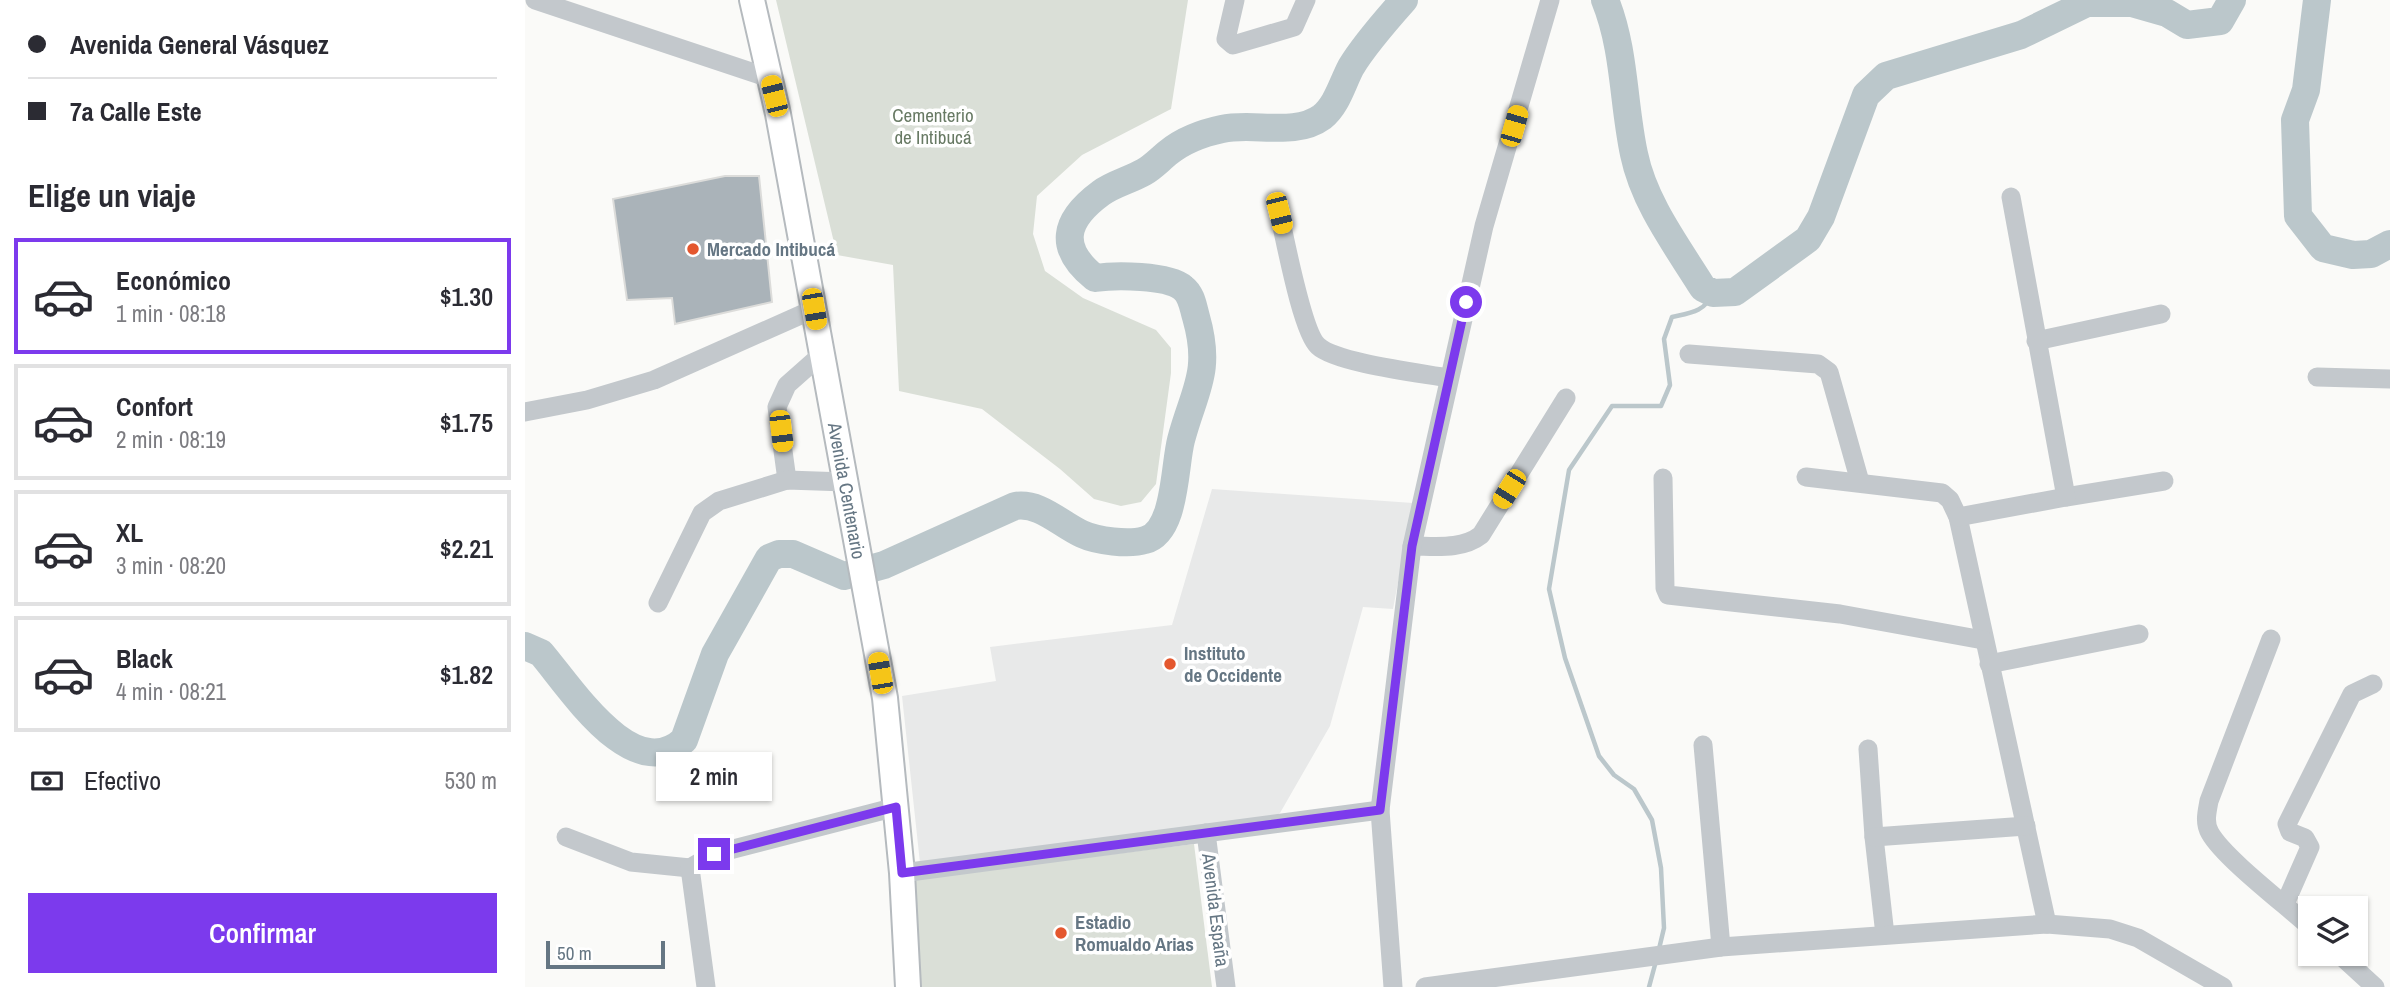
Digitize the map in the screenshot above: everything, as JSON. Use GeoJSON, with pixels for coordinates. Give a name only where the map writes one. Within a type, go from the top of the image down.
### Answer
{"type":"FeatureCollection","features":[{"type":"Feature","properties":{"kind":"main road","name":"Avenida Centenario"},"geometry":{"type":"LineString","coordinates":[[752,0],[814,309],[885,698],[902,873],[908,987]]}},
{"type":"Feature","properties":{"kind":"street"},"geometry":{"type":"LineString","coordinates":[[535,0],[769,78]]}},
{"type":"Feature","properties":{"kind":"street"},"geometry":{"type":"LineString","coordinates":[[1235,0],[1226,39],[1233,45],[1294,27],[1306,0]]}},
{"type":"Feature","properties":{"kind":"street"},"geometry":{"type":"LineString","coordinates":[[1394,987],[1380,810],[1412,546],[1484,226],[1550,0]]}},
{"type":"Feature","properties":{"kind":"street"},"geometry":{"type":"LineString","coordinates":[[2011,197],[2066,497]]}},
{"type":"Feature","properties":{"kind":"street"},"geometry":{"type":"LineString","coordinates":[[1279,213],[1307,324],[1318,346],[1347,359],[1448,378]]}},
{"type":"Feature","properties":{"kind":"street"},"geometry":{"type":"LineString","coordinates":[[525,412],[587,400],[654,380],[814,309]]}},
{"type":"Feature","properties":{"kind":"street"},"geometry":{"type":"LineString","coordinates":[[2036,341],[2161,314]]}},
{"type":"Feature","properties":{"kind":"street"},"geometry":{"type":"LineString","coordinates":[[1689,354],[1818,364],[1829,372],[1860,482]]}},
{"type":"Feature","properties":{"kind":"street"},"geometry":{"type":"LineString","coordinates":[[787,480],[777,407],[787,385],[822,355]]}},
{"type":"Feature","properties":{"kind":"street"},"geometry":{"type":"LineString","coordinates":[[2317,377],[2390,379]]}},
{"type":"Feature","properties":{"kind":"street"},"geometry":{"type":"LineString","coordinates":[[1412,546],[1458,545],[1472,542],[1481,535],[1566,398]]}},
{"type":"Feature","properties":{"kind":"street"},"geometry":{"type":"LineString","coordinates":[[1806,477],[1942,493],[1950,500],[1958,517],[2047,924]]}},
{"type":"Feature","properties":{"kind":"street"},"geometry":{"type":"LineString","coordinates":[[1663,478],[1665,588],[1668,595],[1840,614],[1983,640]]}},
{"type":"Feature","properties":{"kind":"street"},"geometry":{"type":"LineString","coordinates":[[657,603],[702,513],[719,501],[787,480],[846,482]]}},
{"type":"Feature","properties":{"kind":"street"},"geometry":{"type":"LineString","coordinates":[[1958,517],[2164,481]]}},
{"type":"Feature","properties":{"kind":"street"},"geometry":{"type":"LineString","coordinates":[[1989,664],[2139,634]]}},
{"type":"Feature","properties":{"kind":"street"},"geometry":{"type":"LineString","coordinates":[[2271,639],[2209,801],[2206,819],[2209,832],[2223,849],[2298,916]]}},
{"type":"Feature","properties":{"kind":"street"},"geometry":{"type":"LineString","coordinates":[[2285,904],[2310,847],[2305,838],[2290,832],[2287,824],[2352,694],[2373,684]]}},
{"type":"Feature","properties":{"kind":"street"},"geometry":{"type":"LineString","coordinates":[[1703,745],[1721,947]]}},
{"type":"Feature","properties":{"kind":"street"},"geometry":{"type":"LineString","coordinates":[[1868,749],[1885,935]]}},
{"type":"Feature","properties":{"kind":"street"},"geometry":{"type":"LineString","coordinates":[[566,837],[631,862],[690,867],[714,854],[896,807]]}},
{"type":"Feature","properties":{"kind":"street"},"geometry":{"type":"LineString","coordinates":[[902,873],[1380,810]]}},
{"type":"Feature","properties":{"kind":"street"},"geometry":{"type":"LineString","coordinates":[[1874,836],[2026,826]]}},
{"type":"Feature","properties":{"kind":"street","name":"Avenida España"},"geometry":{"type":"LineString","coordinates":[[1206,833],[1226,987]]}},
{"type":"Feature","properties":{"kind":"street"},"geometry":{"type":"LineString","coordinates":[[690,867],[706,987]]}},
{"type":"Feature","properties":{"kind":"street"},"geometry":{"type":"LineString","coordinates":[[1425,987],[1721,947],[2047,924],[2110,929],[2138,938],[2223,987]]}},
{"type":"Feature","properties":{"kind":"street"},"geometry":{"type":"LineString","coordinates":[[2352,966],[2375,987]]}},
{"type":"Feature","properties":{"kind":"shaded area","name":"Instituto de Occidente"},"geometry":{"type":"Polygon","coordinates":[[[1212,489],[1413,503],[1393,609],[1363,607],[1330,726],[1280,813],[1270,819],[920,863],[902,696],[996,681],[990,647],[1172,625],[1212,489]]]}},
{"type":"Feature","properties":{"kind":"green space","name":"Cementerio de Intibucá"},"geometry":{"type":"Polygon","coordinates":[[[776,0],[1188,0],[1171,109],[1082,155],[1037,196],[1033,234],[1045,271],[1083,298],[1156,330],[1171,348],[1171,373],[1156,484],[1141,502],[1121,506],[1094,499],[982,409],[899,391],[893,265],[837,255],[776,0]]]}},
{"type":"Feature","properties":{"kind":"green space","name":"Estadio Romualdo Arias"},"geometry":{"type":"Polygon","coordinates":[[[1194,844],[1212,987],[920,987],[914,879],[1194,844]]]}},
{"type":"Feature","properties":{"kind":"building","name":"Mercado Intibucá"},"geometry":{"type":"Polygon","coordinates":[[[725,176],[759,176],[772,302],[675,324],[672,298],[627,300],[613,199],[725,176]]]}},
{"type":"Feature","properties":{"kind":"waterway"},"geometry":{"type":"LineString","coordinates":[[525,646],[541,653],[586,708],[624,742],[644,751],[664,751],[684,740],[715,654],[769,558],[779,554],[793,554],[844,576],[884,565],[1015,506],[1041,510],[1082,534],[1096,539],[1131,542],[1155,535],[1168,512],[1181,440],[1202,367],[1200,336],[1193,305],[1183,288],[1166,281],[1128,276],[1095,278],[1075,256],[1070,235],[1073,224],[1088,203],[1101,193],[1144,172],[1175,148],[1194,138],[1234,127],[1287,128],[1311,123],[1322,117],[1335,100],[1356,59],[1404,0]]}},
{"type":"Feature","properties":{"kind":"waterway"},"geometry":{"type":"LineString","coordinates":[[1605,0],[1616,38],[1630,135],[1645,190],[1672,240],[1703,288],[1713,293],[1735,292],[1808,239],[1821,217],[1866,95],[1886,76],[2021,35],[2087,3],[2132,3],[2167,13],[2187,25],[2220,21],[2232,0]]}},
{"type":"Feature","properties":{"kind":"waterway"},"geometry":{"type":"LineString","coordinates":[[2317,0],[2306,90],[2295,120],[2298,216],[2323,248],[2353,255],[2371,254],[2390,244]]}},
{"type":"Feature","properties":{"kind":"waterway"},"geometry":{"type":"LineString","coordinates":[[1659,949],[1664,928],[1661,868],[1652,820],[1634,789],[1614,775],[1599,756],[1565,658],[1549,589],[1569,470],[1612,406],[1661,406],[1670,385],[1664,339],[1672,317],[1701,308],[1713,293]]}},
{"type":"Feature","properties":{"kind":"waterway"},"geometry":{"type":"LineString","coordinates":[[1649,987],[1656,961]]}},
{"type":"Feature","properties":{"kind":"place","name":"Mercado Intibucá"},"geometry":{"type":"Point","coordinates":[693,249]}},
{"type":"Feature","properties":{"kind":"place","name":"Instituto de Occidente"},"geometry":{"type":"Point","coordinates":[1170,664]}},
{"type":"Feature","properties":{"kind":"place","name":"Estadio Romualdo Arias"},"geometry":{"type":"Point","coordinates":[1061,933]}},
{"type":"Feature","properties":{"kind":"route"},"geometry":{"type":"LineString","coordinates":[[714,854],[896,807],[902,873],[1380,810],[1412,546],[1466,302]]}}]}
